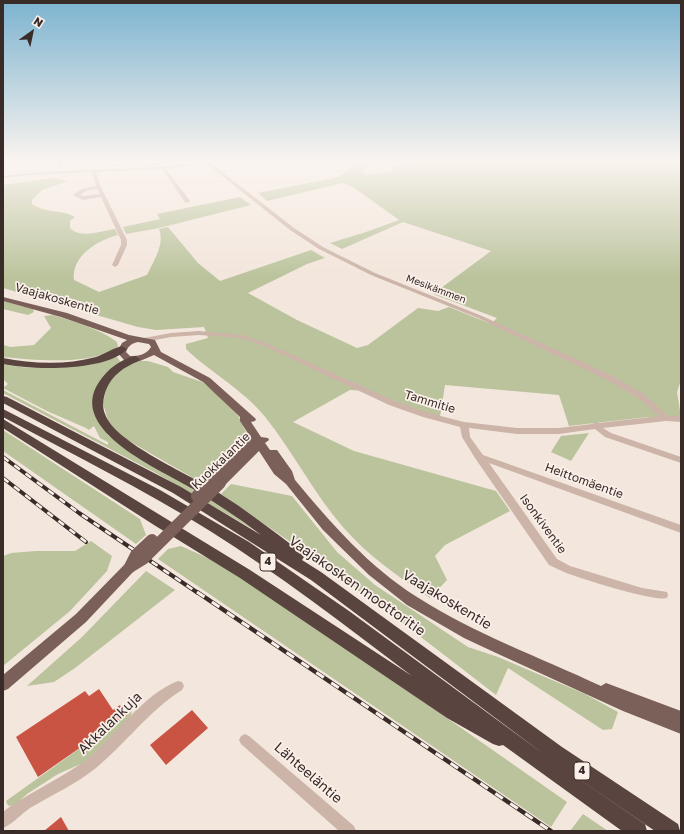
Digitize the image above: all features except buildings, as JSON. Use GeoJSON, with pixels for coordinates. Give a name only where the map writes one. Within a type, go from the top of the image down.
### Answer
{"type":"FeatureCollection","features":[{"type":"Feature","properties":{"kind":"highway"},"geometry":{"type":"LineString","coordinates":[[3,361],[23,365],[54,365],[92,360],[112,354],[122,348]]}},
{"type":"Feature","properties":{"kind":"highway"},"geometry":{"type":"LineString","coordinates":[[136,359],[119,365],[101,388],[97,405],[104,423],[122,442],[197,485],[234,509],[294,554],[316,576]]}},
{"type":"Feature","properties":{"kind":"highway","name":"Vaajakosken moottoritie"},"geometry":{"type":"LineString","coordinates":[[3,399],[177,490],[316,576],[556,753],[671,831]]}},
{"type":"Feature","properties":{"kind":"highway","name":"4"},"geometry":{"type":"LineString","coordinates":[[3,412],[146,487],[242,545],[360,627],[514,744],[638,831]]}},
{"type":"Feature","properties":{"kind":"highway"},"geometry":{"type":"LineString","coordinates":[[3,423],[169,528],[245,574],[453,712],[487,733],[514,744]]}},
{"type":"Feature","properties":{"kind":"main road","name":"Vaajakoskentie"},"geometry":{"type":"LineString","coordinates":[[3,299],[64,315],[127,338],[151,342],[157,353],[191,370],[214,385],[245,417],[245,421],[261,441],[278,471],[284,479],[290,482],[327,527],[356,557],[412,601],[469,634],[628,706],[681,728]]}},
{"type":"Feature","properties":{"kind":"main road","name":"Vaajakoskentie"},"geometry":{"type":"LineString","coordinates":[[102,328],[123,342],[122,348]]}},
{"type":"Feature","properties":{"kind":"main road"},"geometry":{"type":"LineString","coordinates":[[143,340],[131,341],[122,348],[121,354],[123,356],[136,359],[151,354],[155,347]]}},
{"type":"Feature","properties":{"kind":"main road","name":"Vaajakoskentie"},"geometry":{"type":"LineString","coordinates":[[136,359],[171,361]]}},
{"type":"Feature","properties":{"kind":"main road","name":"Kuokkalantie"},"geometry":{"type":"LineString","coordinates":[[3,684],[81,618],[130,568],[136,555],[169,528],[261,441]]}},
{"type":"Feature","properties":{"kind":"main road","name":"Vaajakoskentie"},"geometry":{"type":"LineString","coordinates":[[575,681],[622,696],[681,718]]}},
{"type":"Feature","properties":{"kind":"street"},"geometry":{"type":"LineString","coordinates":[[105,200],[124,240],[124,245],[115,265]]}},
{"type":"Feature","properties":{"kind":"street","name":"Mesikämmen"},"geometry":{"type":"LineString","coordinates":[[255,200],[292,229],[321,248],[373,274],[480,317],[616,381],[641,396],[666,418]]}},
{"type":"Feature","properties":{"kind":"street","name":"Tammitie"},"geometry":{"type":"LineString","coordinates":[[143,340],[185,334],[223,334],[255,341],[392,403],[426,415],[464,425],[524,431],[559,430],[666,418],[681,419]]}},
{"type":"Feature","properties":{"kind":"street","name":"Tammitie"},"geometry":{"type":"LineString","coordinates":[[155,347],[164,340],[185,334]]}},
{"type":"Feature","properties":{"kind":"street","name":"Isonkiventie"},"geometry":{"type":"LineString","coordinates":[[464,425],[466,437],[478,456],[552,562],[575,572],[642,592],[664,595]]}},
{"type":"Feature","properties":{"kind":"street"},"geometry":{"type":"LineString","coordinates":[[596,425],[600,430],[608,435],[681,460]]}},
{"type":"Feature","properties":{"kind":"street","name":"Heittomäentie"},"geometry":{"type":"LineString","coordinates":[[478,456],[681,529]]}},
{"type":"Feature","properties":{"kind":"street","name":"Akkalankuja"},"geometry":{"type":"LineString","coordinates":[[3,820],[30,800],[92,763],[153,702],[178,686]]}},
{"type":"Feature","properties":{"kind":"street","name":"Lähteeläntie"},"geometry":{"type":"LineString","coordinates":[[245,740],[349,831]]}},
{"type":"Feature","properties":{"kind":"green space"},"geometry":{"type":"Polygon","coordinates":[[[3,200],[32,200],[32,204],[43,209],[64,213],[75,217],[70,221],[70,228],[80,233],[85,234],[115,229],[118,235],[110,237],[87,250],[81,257],[74,271],[74,280],[99,292],[147,275],[160,246],[161,240],[159,229],[168,227],[198,263],[220,281],[311,250],[325,258],[307,264],[248,293],[297,320],[357,348],[368,345],[418,308],[438,311],[449,307],[491,324],[497,318],[433,294],[491,251],[403,222],[342,249],[330,243],[399,220],[371,200],[681,200],[681,380],[677,392],[681,417],[648,417],[569,426],[559,395],[445,385],[440,417],[413,409],[371,391],[350,390],[293,422],[354,451],[496,491],[510,511],[445,545],[435,556],[447,580],[430,598],[384,566],[353,538],[323,501],[286,445],[266,418],[238,390],[186,349],[186,344],[208,338],[204,327],[156,330],[138,327],[3,288],[3,200]]]}},
{"type":"Feature","properties":{"kind":"green space"},"geometry":{"type":"Polygon","coordinates":[[[226,200],[244,200],[251,205],[159,228],[126,234],[123,227],[160,219],[157,214],[226,200]]]}},
{"type":"Feature","properties":{"kind":"green space"},"geometry":{"type":"Polygon","coordinates":[[[3,301],[33,309],[34,312],[28,315],[3,309],[3,301]]]}},
{"type":"Feature","properties":{"kind":"green space"},"geometry":{"type":"Polygon","coordinates":[[[53,315],[102,333],[117,342],[118,347],[107,353],[78,359],[46,360],[3,357],[3,345],[11,347],[34,345],[51,328],[44,316],[53,315]]]}},
{"type":"Feature","properties":{"kind":"green space"},"geometry":{"type":"Polygon","coordinates":[[[117,357],[120,361],[104,378],[95,413],[101,426],[108,435],[131,452],[225,508],[256,531],[154,472],[3,393],[3,390],[108,445],[108,442],[100,438],[94,426],[89,430],[47,411],[3,388],[8,384],[3,379],[3,364],[17,367],[46,368],[74,365],[117,357]]]}},
{"type":"Feature","properties":{"kind":"green space"},"geometry":{"type":"Polygon","coordinates":[[[137,361],[148,361],[168,367],[173,372],[202,382],[220,396],[239,417],[246,432],[243,441],[202,483],[122,437],[108,421],[103,403],[106,388],[115,374],[127,364],[137,361]]]}},
{"type":"Feature","properties":{"kind":"green space"},"geometry":{"type":"Polygon","coordinates":[[[3,430],[140,519],[146,535],[136,544],[3,451],[3,430]]]}},
{"type":"Feature","properties":{"kind":"green space"},"geometry":{"type":"Polygon","coordinates":[[[589,433],[571,461],[551,452],[561,436],[589,433]]]}},
{"type":"Feature","properties":{"kind":"green space"},"geometry":{"type":"Polygon","coordinates":[[[231,484],[292,496],[337,552],[375,585],[468,647],[498,657],[585,694],[618,712],[612,729],[603,730],[508,668],[496,695],[360,592],[221,494],[231,484]]]}},
{"type":"Feature","properties":{"kind":"green space"},"geometry":{"type":"Polygon","coordinates":[[[91,541],[112,556],[107,571],[70,611],[3,666],[3,556],[11,553],[36,551],[75,551],[91,541]]]}},
{"type":"Feature","properties":{"kind":"green space"},"geometry":{"type":"Polygon","coordinates":[[[181,546],[212,560],[301,616],[567,802],[551,827],[158,559],[168,549],[181,546]]]}},
{"type":"Feature","properties":{"kind":"green space"},"geometry":{"type":"Polygon","coordinates":[[[146,571],[175,590],[75,668],[54,682],[27,686],[82,637],[146,571]]]}},
{"type":"Feature","properties":{"kind":"green space"},"geometry":{"type":"Polygon","coordinates":[[[132,711],[130,719],[83,763],[58,774],[27,794],[15,805],[9,806],[7,804],[6,801],[132,711]]]}},
{"type":"Feature","properties":{"kind":"green space"},"geometry":{"type":"Polygon","coordinates":[[[583,814],[608,831],[570,831],[583,814]]]}},
{"type":"Feature","properties":{"kind":"railway"},"geometry":{"type":"LineString","coordinates":[[3,457],[79,513],[198,593]]}},
{"type":"Feature","properties":{"kind":"railway"},"geometry":{"type":"LineString","coordinates":[[3,478],[86,542]]}},
{"type":"Feature","properties":{"kind":"railway"},"geometry":{"type":"LineString","coordinates":[[197,592],[551,831]]}}]}
